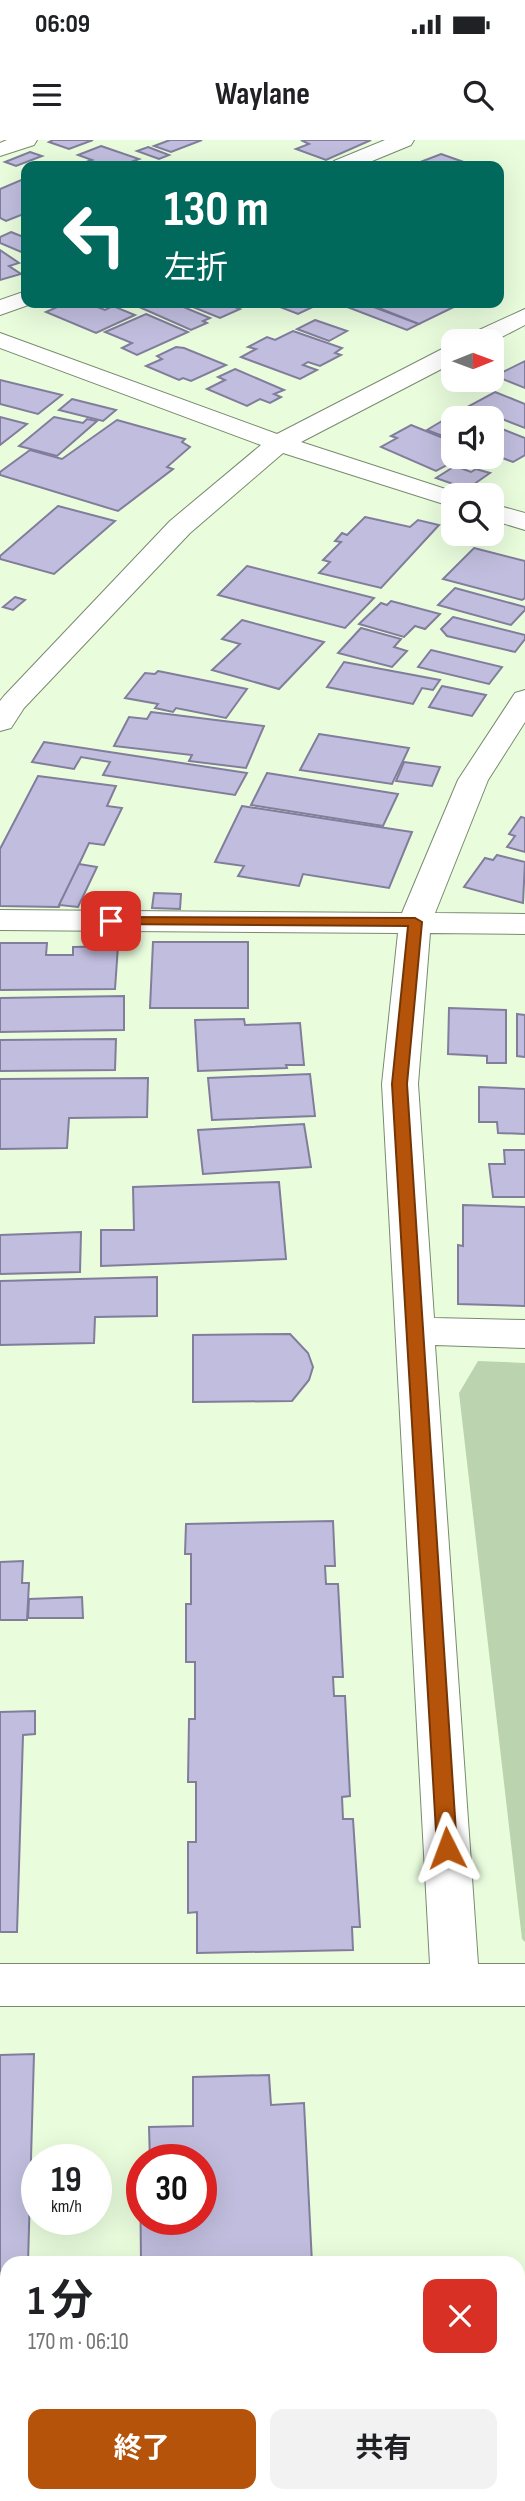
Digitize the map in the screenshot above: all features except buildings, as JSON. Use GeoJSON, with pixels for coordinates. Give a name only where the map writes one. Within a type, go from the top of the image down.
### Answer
{"type":"FeatureCollection","features":[{"type":"Feature","properties":{"kind":"street"},"geometry":{"type":"LineString","coordinates":[[1,149],[26,140]]}},
{"type":"Feature","properties":{"kind":"street"},"geometry":{"type":"LineString","coordinates":[[354,161],[403,140]]}},
{"type":"Feature","properties":{"kind":"street"},"geometry":{"type":"LineString","coordinates":[[0,309],[21,300]]}},
{"type":"Feature","properties":{"kind":"street"},"geometry":{"type":"LineString","coordinates":[[499,329],[525,316]]}},
{"type":"Feature","properties":{"kind":"street"},"geometry":{"type":"LineString","coordinates":[[0,341],[279,443],[441,495]]}},
{"type":"Feature","properties":{"kind":"street"},"geometry":{"type":"LineString","coordinates":[[0,722],[14,702],[180,527],[279,443],[441,359]]}},
{"type":"Feature","properties":{"kind":"street"},"geometry":{"type":"LineString","coordinates":[[504,516],[525,522]]}},
{"type":"Feature","properties":{"kind":"street"},"geometry":{"type":"LineString","coordinates":[[455,1984],[400,1084],[415,922],[472,780],[525,699]]}},
{"type":"Feature","properties":{"kind":"street"},"geometry":{"type":"LineString","coordinates":[[0,920],[525,923]]}},
{"type":"Feature","properties":{"kind":"street"},"geometry":{"type":"LineString","coordinates":[[415,1331],[525,1334]]}},
{"type":"Feature","properties":{"kind":"street"},"geometry":{"type":"LineString","coordinates":[[0,1985],[525,1985]]}},
{"type":"Feature","properties":{"kind":"green space"},"geometry":{"type":"Polygon","coordinates":[[[478,1361],[525,1363],[525,1942],[522,1939],[459,1393],[478,1361]]]}},
{"type":"Feature","properties":{"kind":"route"},"geometry":{"type":"LineString","coordinates":[[111,921],[415,922],[400,1084],[447,1848]]}}]}
